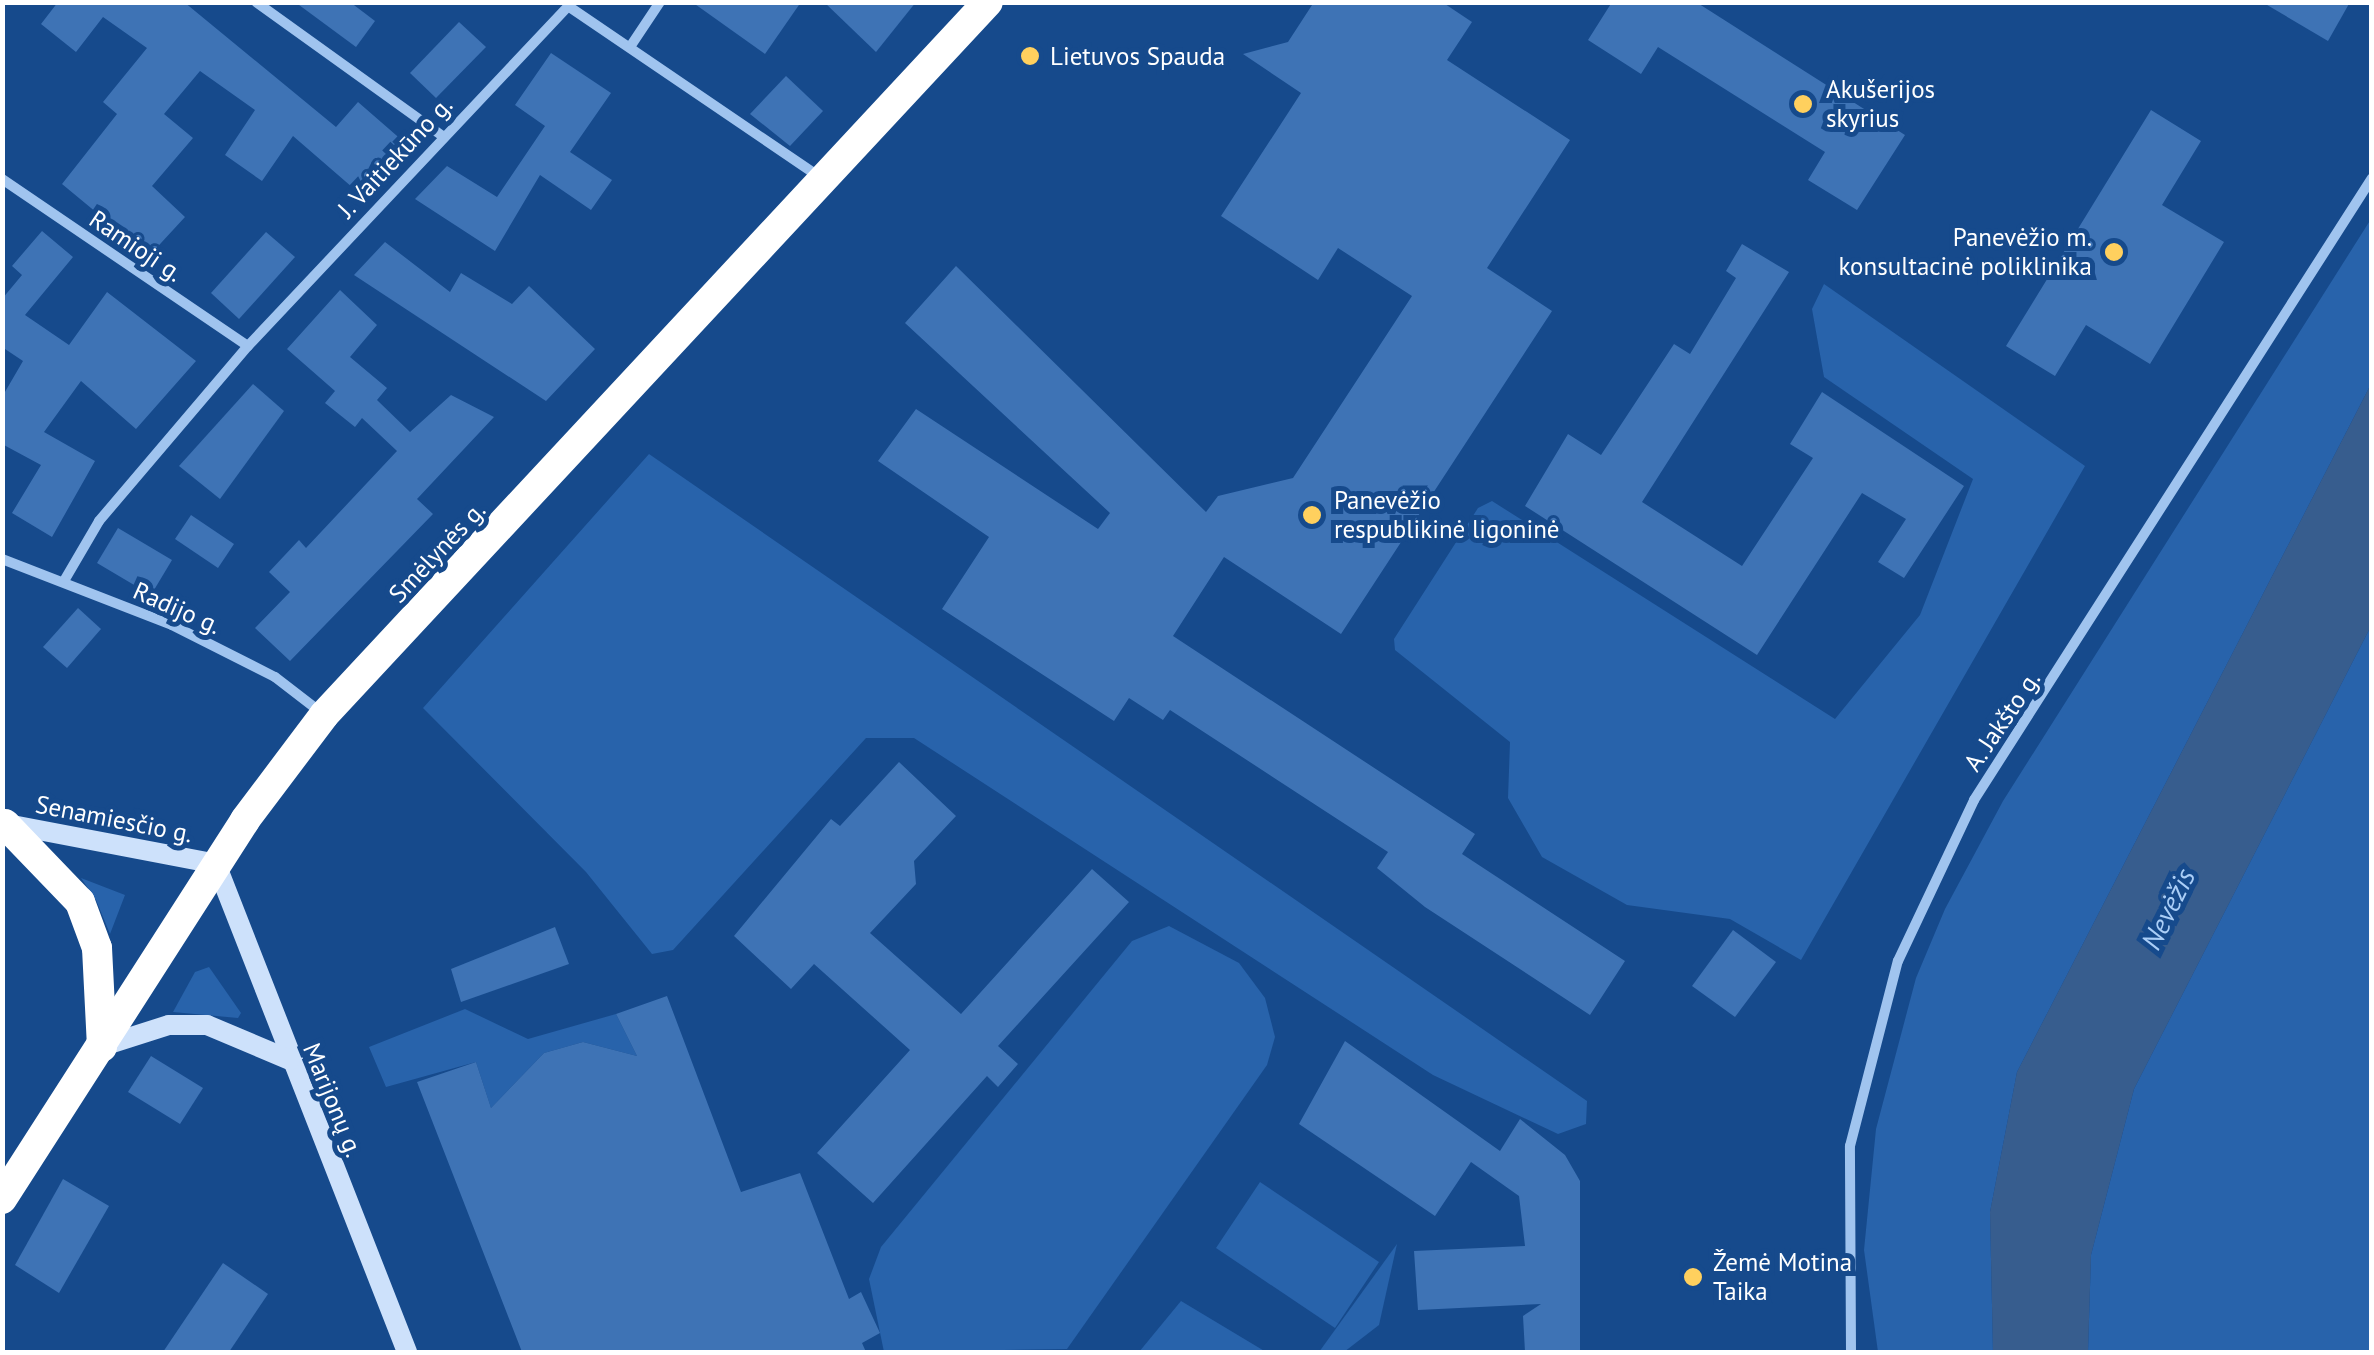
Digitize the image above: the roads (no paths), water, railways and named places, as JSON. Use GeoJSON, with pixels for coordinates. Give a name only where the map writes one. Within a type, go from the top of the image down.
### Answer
{"type":"FeatureCollection","features":[{"type":"Feature","properties":{"kind":"highway","name":"Smėlynės g."},"geometry":{"type":"LineString","coordinates":[[2,1199],[216,864],[324,715],[988,2]]}},
{"type":"Feature","properties":{"kind":"highway"},"geometry":{"type":"LineString","coordinates":[[4,823],[80,902],[97,948],[102,1046]]}},
{"type":"Feature","properties":{"kind":"main road","name":"Senamiesčio g."},"geometry":{"type":"LineString","coordinates":[[4,823],[216,864]]}},
{"type":"Feature","properties":{"kind":"main road","name":"Marijonų g."},"geometry":{"type":"LineString","coordinates":[[216,864],[407,1352]]}},
{"type":"Feature","properties":{"kind":"main road"},"geometry":{"type":"LineString","coordinates":[[102,1046],[169,1025],[207,1025],[290,1060]]}},
{"type":"Feature","properties":{"kind":"street"},"geometry":{"type":"LineString","coordinates":[[256,2],[441,134]]}},
{"type":"Feature","properties":{"kind":"street"},"geometry":{"type":"LineString","coordinates":[[630,47],[660,2]]}},
{"type":"Feature","properties":{"kind":"street","name":"J. Vaitiekūno g."},"geometry":{"type":"LineString","coordinates":[[64,581],[99,520],[248,346],[441,134],[568,6],[823,179]]}},
{"type":"Feature","properties":{"kind":"street","name":"A. Jakšto g."},"geometry":{"type":"LineString","coordinates":[[1851,1352],[1850,1146],[1898,961],[1974,800],[2372,178]]}},
{"type":"Feature","properties":{"kind":"street","name":"Ramioji g."},"geometry":{"type":"LineString","coordinates":[[2,179],[248,346]]}},
{"type":"Feature","properties":{"kind":"street","name":"Radijo g."},"geometry":{"type":"LineString","coordinates":[[2,558],[64,581],[275,677],[324,715]]}},
{"type":"Feature","properties":{"kind":"water","name":"Nevėžis"},"geometry":{"type":"Polygon","coordinates":[[[2371,384],[2371,626],[2134,1089],[2091,1255],[2088,1352],[1993,1352],[1990,1212],[2017,1072],[2371,384]]]}},
{"type":"Feature","properties":{"kind":"place","name":"Lietuvos Spauda"},"geometry":{"type":"Point","coordinates":[1030,56]}},
{"type":"Feature","properties":{"kind":"place","name":"Akušerijos skyrius"},"geometry":{"type":"Point","coordinates":[1803,104]}},
{"type":"Feature","properties":{"kind":"place","name":"Panevėžio m. konsultacinė poliklinika"},"geometry":{"type":"Point","coordinates":[2114,252]}},
{"type":"Feature","properties":{"kind":"place","name":"Panevėžio respublikinė ligoninė"},"geometry":{"type":"Point","coordinates":[1312,515]}},
{"type":"Feature","properties":{"kind":"place","name":"Žemė Motina Taika"},"geometry":{"type":"Point","coordinates":[1693,1277]}}]}
